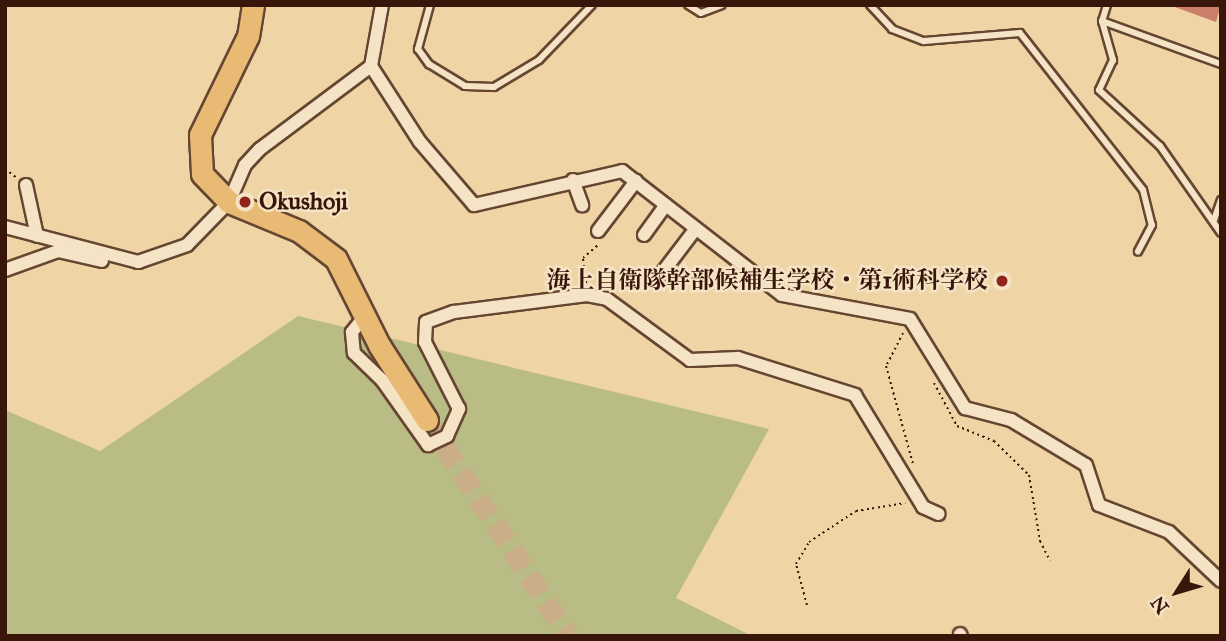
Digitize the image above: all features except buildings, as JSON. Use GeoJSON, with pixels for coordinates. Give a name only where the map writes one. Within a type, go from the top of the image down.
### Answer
{"type":"FeatureCollection","features":[{"type":"Feature","properties":{"kind":"highway"},"geometry":{"type":"LineString","coordinates":[[253,5],[248,36],[207,115],[198,150],[202,174],[229,202],[319,243],[348,278],[365,316],[427,420]]}},
{"type":"Feature","properties":{"kind":"street"},"geometry":{"type":"LineString","coordinates":[[5,227],[138,262],[187,245],[229,202],[245,165],[260,149],[371,66],[382,5]]}},
{"type":"Feature","properties":{"kind":"street"},"geometry":{"type":"LineString","coordinates":[[371,66],[420,142],[474,205],[573,180],[622,172],[666,205],[694,231],[782,295],[910,319],[932,359],[965,408],[1011,420],[1086,465],[1099,505],[1169,532],[1221,582]]}},
{"type":"Feature","properties":{"kind":"street"},"geometry":{"type":"LineString","coordinates":[[573,180],[582,205]]}},
{"type":"Feature","properties":{"kind":"street"},"geometry":{"type":"LineString","coordinates":[[598,231],[636,181]]}},
{"type":"Feature","properties":{"kind":"street"},"geometry":{"type":"LineString","coordinates":[[26,186],[37,236]]}},
{"type":"Feature","properties":{"kind":"street"},"geometry":{"type":"LineString","coordinates":[[645,235],[666,205]]}},
{"type":"Feature","properties":{"kind":"street"},"geometry":{"type":"LineString","coordinates":[[656,281],[694,231]]}},
{"type":"Feature","properties":{"kind":"street"},"geometry":{"type":"LineString","coordinates":[[5,270],[58,251],[99,261],[112,257]]}},
{"type":"Feature","properties":{"kind":"street"},"geometry":{"type":"LineString","coordinates":[[365,316],[352,332],[354,353],[435,445],[457,423],[459,409],[425,342],[426,322],[454,312],[587,295],[607,299],[690,360],[738,358],[855,395],[923,507],[939,514]]}},
{"type":"Feature","properties":{"kind":"lane"},"geometry":{"type":"LineString","coordinates":[[430,5],[418,49],[429,64],[465,86],[494,87],[539,60],[592,5]]}},
{"type":"Feature","properties":{"kind":"lane"},"geometry":{"type":"LineString","coordinates":[[688,5],[701,13],[722,5]]}},
{"type":"Feature","properties":{"kind":"lane"},"geometry":{"type":"LineString","coordinates":[[870,5],[892,29],[924,41],[1020,33],[1143,190],[1152,225],[1138,251]]}},
{"type":"Feature","properties":{"kind":"lane"},"geometry":{"type":"LineString","coordinates":[[1107,5],[1102,21],[1113,60],[1099,90],[1160,146],[1221,233]]}},
{"type":"Feature","properties":{"kind":"lane"},"geometry":{"type":"LineString","coordinates":[[1102,21],[1221,64]]}},
{"type":"Feature","properties":{"kind":"lane"},"geometry":{"type":"LineString","coordinates":[[1214,220],[1221,200]]}},
{"type":"Feature","properties":{"kind":"path"},"geometry":{"type":"LineString","coordinates":[[587,295],[583,258],[600,249],[598,231]]}},
{"type":"Feature","properties":{"kind":"path"},"geometry":{"type":"LineString","coordinates":[[901,456],[916,477],[886,366],[910,319]]}},
{"type":"Feature","properties":{"kind":"path"},"geometry":{"type":"LineString","coordinates":[[932,359],[929,369],[957,426],[994,441],[1029,475],[1040,541],[1050,561]]}},
{"type":"Feature","properties":{"kind":"path"},"geometry":{"type":"LineString","coordinates":[[807,605],[796,564],[809,542],[856,511],[900,501],[908,505]]}},
{"type":"Feature","properties":{"kind":"green space"},"geometry":{"type":"Polygon","coordinates":[[[298,316],[769,429],[676,598],[752,636],[5,636],[5,410],[100,451],[298,316]]]}},
{"type":"Feature","properties":{"kind":"tunnel"},"geometry":{"type":"LineString","coordinates":[[427,420],[569,636]]}},
{"type":"Feature","properties":{"kind":"place","name":"Okushoji"},"geometry":{"type":"Point","coordinates":[245,202]}},
{"type":"Feature","properties":{"kind":"place","name":"海上自衛隊幹部候補生学校・第1術科学校"},"geometry":{"type":"Point","coordinates":[1002,281]}}]}
